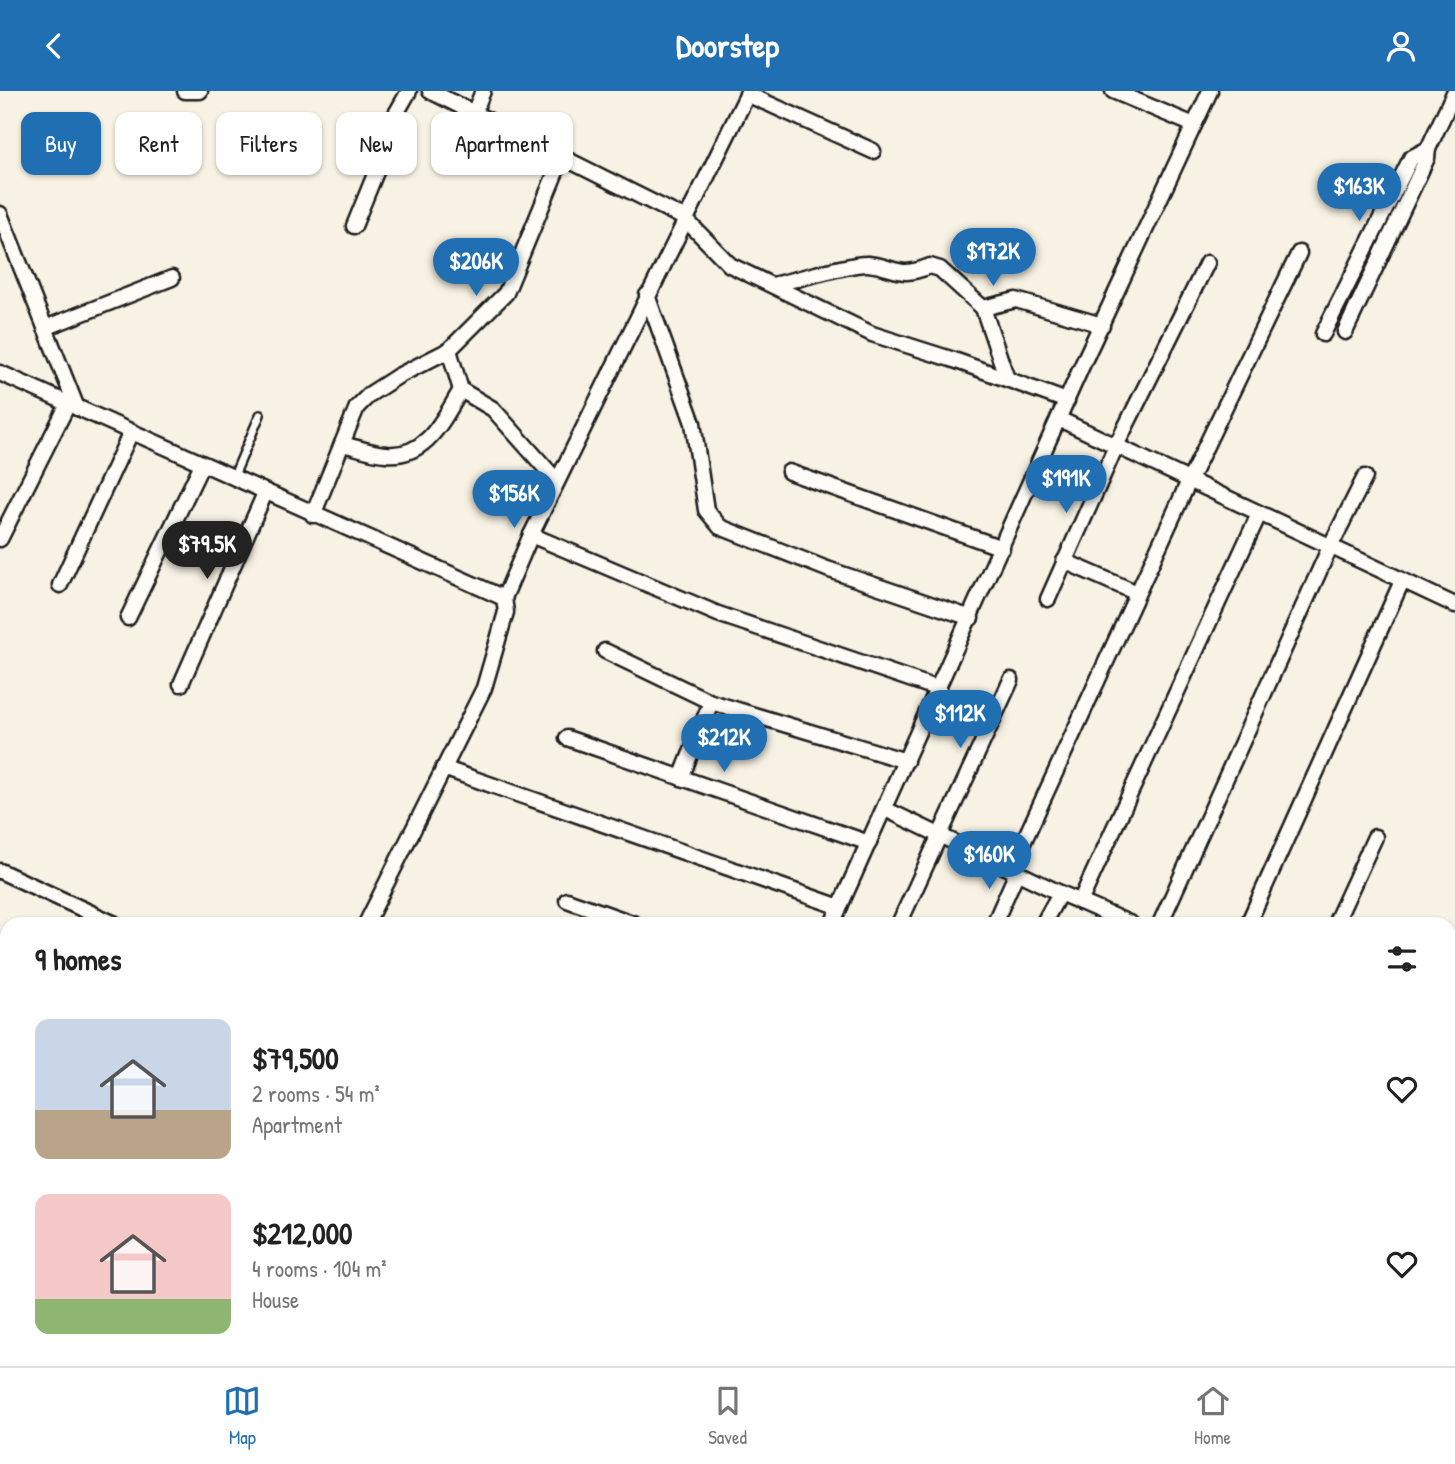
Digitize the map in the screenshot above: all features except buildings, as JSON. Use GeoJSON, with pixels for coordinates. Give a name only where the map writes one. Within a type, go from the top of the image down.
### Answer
{"type":"FeatureCollection","features":[{"type":"Feature","properties":{"kind":"street"},"geometry":{"type":"LineString","coordinates":[[185,91],[200,91]]}},
{"type":"Feature","properties":{"kind":"street"},"geometry":{"type":"LineString","coordinates":[[354,226],[378,167],[389,126],[408,91]]}},
{"type":"Feature","properties":{"kind":"street"},"geometry":{"type":"LineString","coordinates":[[430,91],[472,112]]}},
{"type":"Feature","properties":{"kind":"street"},"geometry":{"type":"LineString","coordinates":[[474,112],[484,91]]}},
{"type":"Feature","properties":{"kind":"street"},"geometry":{"type":"LineString","coordinates":[[1113,91],[1195,125]]}},
{"type":"Feature","properties":{"kind":"street"},"geometry":{"type":"LineString","coordinates":[[835,917],[1101,325],[1210,91]]}},
{"type":"Feature","properties":{"kind":"street"},"geometry":{"type":"LineString","coordinates":[[1345,332],[1427,157],[1453,92]]}},
{"type":"Feature","properties":{"kind":"street"},"geometry":{"type":"LineString","coordinates":[[369,917],[484,688],[506,612],[504,597],[531,535],[684,218],[748,93],[873,151]]}},
{"type":"Feature","properties":{"kind":"street"},"geometry":{"type":"LineString","coordinates":[[1323,334],[1411,158],[1428,149]]}},
{"type":"Feature","properties":{"kind":"street"},"geometry":{"type":"LineString","coordinates":[[573,162],[684,218],[730,265],[872,334],[1067,401]]}},
{"type":"Feature","properties":{"kind":"street"},"geometry":{"type":"LineString","coordinates":[[313,515],[357,407],[370,394],[449,350],[506,293],[555,175]]}},
{"type":"Feature","properties":{"kind":"street"},"geometry":{"type":"LineString","coordinates":[[0,213],[46,328],[73,406],[0,539]]}},
{"type":"Feature","properties":{"kind":"street"},"geometry":{"type":"LineString","coordinates":[[997,917],[1014,871],[1137,593],[1299,253]]}},
{"type":"Feature","properties":{"kind":"street"},"geometry":{"type":"LineString","coordinates":[[1048,599],[1116,446],[1207,263]]}},
{"type":"Feature","properties":{"kind":"street"},"geometry":{"type":"LineString","coordinates":[[772,285],[867,264],[897,272],[912,273],[930,266],[940,269],[983,308],[1007,379]]}},
{"type":"Feature","properties":{"kind":"street"},"geometry":{"type":"LineString","coordinates":[[46,328],[172,278]]}},
{"type":"Feature","properties":{"kind":"street"},"geometry":{"type":"LineString","coordinates":[[647,295],[693,423],[706,510],[720,527],[827,569],[971,618]]}},
{"type":"Feature","properties":{"kind":"street"},"geometry":{"type":"LineString","coordinates":[[983,308],[1016,300],[1101,325]]}},
{"type":"Feature","properties":{"kind":"street"},"geometry":{"type":"LineString","coordinates":[[449,350],[461,390],[492,409],[557,481]]}},
{"type":"Feature","properties":{"kind":"street"},"geometry":{"type":"LineString","coordinates":[[0,373],[313,515],[504,597]]}},
{"type":"Feature","properties":{"kind":"street"},"geometry":{"type":"LineString","coordinates":[[342,444],[387,455],[412,451],[429,440],[461,390]]}},
{"type":"Feature","properties":{"kind":"street"},"geometry":{"type":"LineString","coordinates":[[1059,419],[1455,605]]}},
{"type":"Feature","properties":{"kind":"street"},"geometry":{"type":"LineString","coordinates":[[60,585],[131,432]]}},
{"type":"Feature","properties":{"kind":"street"},"geometry":{"type":"LineString","coordinates":[[128,618],[201,464]]}},
{"type":"Feature","properties":{"kind":"street"},"geometry":{"type":"LineString","coordinates":[[789,472],[1002,548]]}},
{"type":"Feature","properties":{"kind":"street"},"geometry":{"type":"LineString","coordinates":[[1163,917],[1330,547],[1365,477]]}},
{"type":"Feature","properties":{"kind":"street"},"geometry":{"type":"LineString","coordinates":[[181,684],[265,493]]}},
{"type":"Feature","properties":{"kind":"street"},"geometry":{"type":"LineString","coordinates":[[1080,902],[1259,514]]}},
{"type":"Feature","properties":{"kind":"street"},"geometry":{"type":"LineString","coordinates":[[531,535],[718,614],[939,689]]}},
{"type":"Feature","properties":{"kind":"street"},"geometry":{"type":"LineString","coordinates":[[1064,561],[1137,593]]}},
{"type":"Feature","properties":{"kind":"street"},"geometry":{"type":"LineString","coordinates":[[1251,917],[1402,581]]}},
{"type":"Feature","properties":{"kind":"street"},"geometry":{"type":"LineString","coordinates":[[605,651],[711,702],[906,761]]}},
{"type":"Feature","properties":{"kind":"street"},"geometry":{"type":"LineString","coordinates":[[902,917],[1010,680]]}},
{"type":"Feature","properties":{"kind":"street"},"geometry":{"type":"LineString","coordinates":[[681,778],[711,702]]}},
{"type":"Feature","properties":{"kind":"street"},"geometry":{"type":"LineString","coordinates":[[567,738],[869,843]]}},
{"type":"Feature","properties":{"kind":"street"},"geometry":{"type":"LineString","coordinates":[[443,768],[840,907]]}},
{"type":"Feature","properties":{"kind":"street"},"geometry":{"type":"LineString","coordinates":[[885,809],[1115,917]]}},
{"type":"Feature","properties":{"kind":"street"},"geometry":{"type":"LineString","coordinates":[[1338,917],[1375,837]]}},
{"type":"Feature","properties":{"kind":"street"},"geometry":{"type":"LineString","coordinates":[[0,870],[100,917]]}},
{"type":"Feature","properties":{"kind":"street"},"geometry":{"type":"LineString","coordinates":[[1048,917],[1060,893]]}},
{"type":"Feature","properties":{"kind":"street"},"geometry":{"type":"LineString","coordinates":[[567,900],[615,917]]}},
{"type":"Feature","properties":{"kind":"lane"},"geometry":{"type":"LineString","coordinates":[[233,478],[260,415]]}}]}
